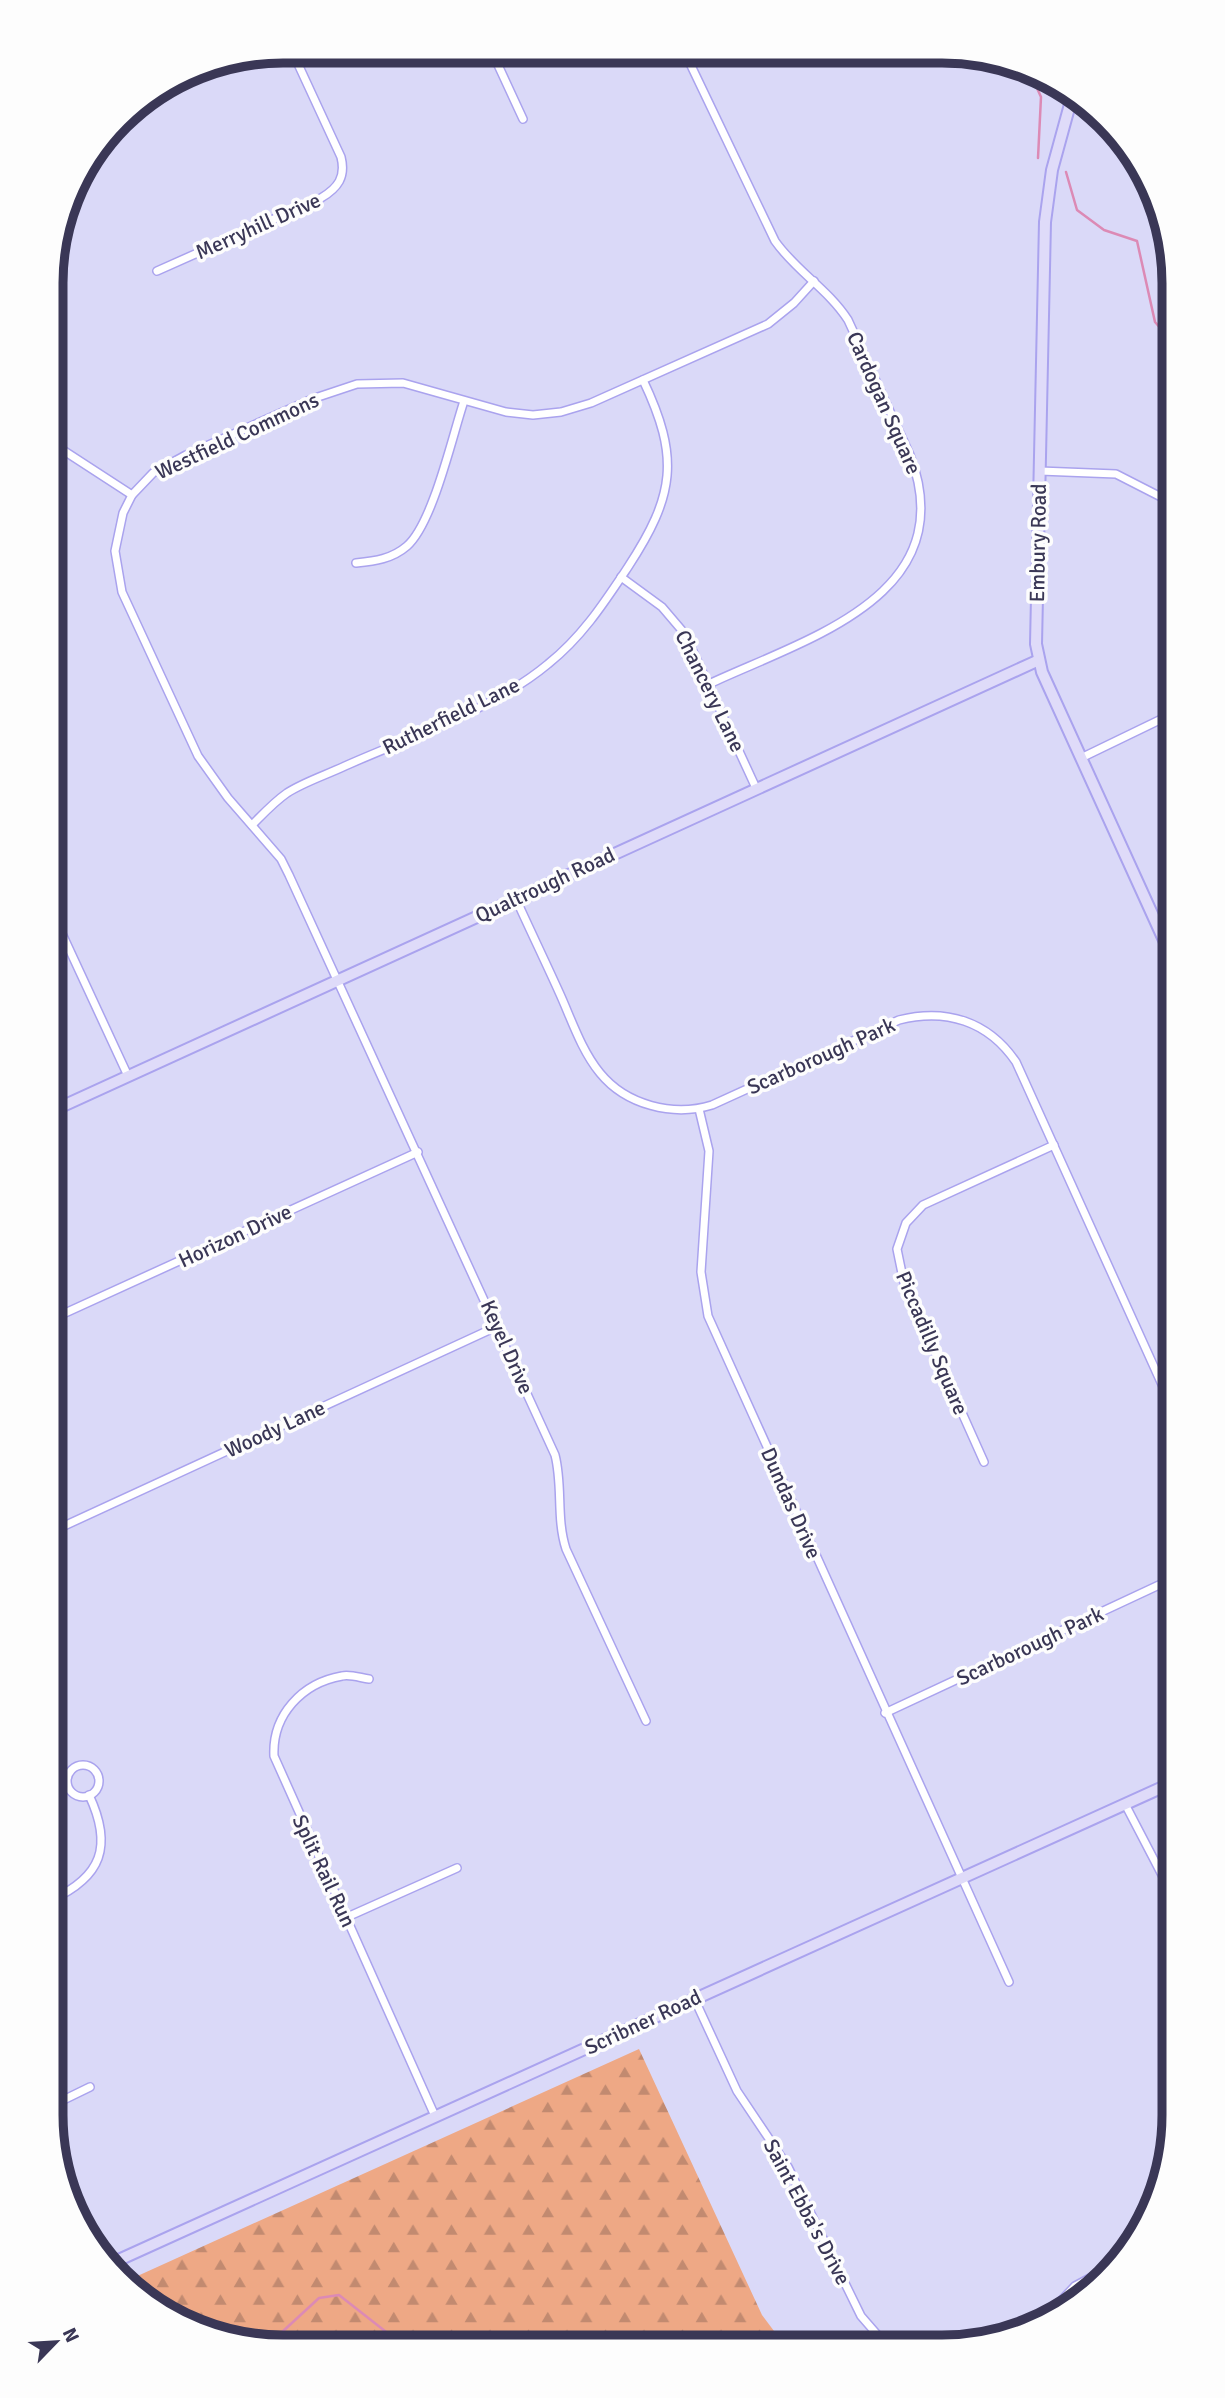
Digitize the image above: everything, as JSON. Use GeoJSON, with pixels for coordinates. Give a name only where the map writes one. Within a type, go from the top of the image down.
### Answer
{"type":"FeatureCollection","features":[{"type":"Feature","properties":{"kind":"street","name":"Merryhill Drive"},"geometry":{"type":"LineString","coordinates":[[157,271],[321,198],[338,185],[343,172],[341,157],[298,63]]}},
{"type":"Feature","properties":{"kind":"street"},"geometry":{"type":"LineString","coordinates":[[497,63],[523,119]]}},
{"type":"Feature","properties":{"kind":"street","name":"Cardogan Square"},"geometry":{"type":"LineString","coordinates":[[690,63],[775,241],[790,260],[838,304],[848,320],[910,456],[920,489],[918,534],[902,571],[889,589],[867,607],[709,684]]}},
{"type":"Feature","properties":{"kind":"street","name":"Embury Road"},"geometry":{"type":"LineString","coordinates":[[1070,105],[1052,170],[1045,222],[1036,644],[1039,660],[1081,758],[1162,936]]}},
{"type":"Feature","properties":{"kind":"street","name":"Westfield Commons"},"geometry":{"type":"LineString","coordinates":[[338,980],[281,859],[198,756],[122,592],[115,551],[123,513],[132,495],[153,474],[186,455],[334,390],[378,382],[402,383],[464,401],[533,415],[561,412],[591,403],[768,324],[794,303],[814,281]]}},
{"type":"Feature","properties":{"kind":"street","name":"Rutherfield Lane"},"geometry":{"type":"LineString","coordinates":[[252,825],[291,790],[482,704],[546,666],[593,621],[652,530],[664,498],[667,478],[666,438],[660,416],[643,380]]}},
{"type":"Feature","properties":{"kind":"street"},"geometry":{"type":"LineString","coordinates":[[356,563],[392,556],[407,546],[419,531],[429,509],[464,401]]}},
{"type":"Feature","properties":{"kind":"street"},"geometry":{"type":"LineString","coordinates":[[63,450],[132,495]]}},
{"type":"Feature","properties":{"kind":"street"},"geometry":{"type":"LineString","coordinates":[[1040,471],[1116,474],[1162,497]]}},
{"type":"Feature","properties":{"kind":"street","name":"Chancery Lane"},"geometry":{"type":"LineString","coordinates":[[621,577],[654,600],[676,621],[709,684],[756,788]]}},
{"type":"Feature","properties":{"kind":"street","name":"Qualtrough Road"},"geometry":{"type":"LineString","coordinates":[[63,1106],[1039,660]]}},
{"type":"Feature","properties":{"kind":"street"},"geometry":{"type":"LineString","coordinates":[[1081,758],[1162,719]]}},
{"type":"Feature","properties":{"kind":"street","name":"Scarborough Park"},"geometry":{"type":"LineString","coordinates":[[516,899],[581,1041],[600,1073],[620,1091],[644,1103],[674,1110],[699,1109],[899,1020],[937,1014],[978,1025],[1006,1047],[1016,1062],[1162,1384]]}},
{"type":"Feature","properties":{"kind":"street"},"geometry":{"type":"LineString","coordinates":[[63,936],[128,1076]]}},
{"type":"Feature","properties":{"kind":"street","name":"Keyel Drive"},"geometry":{"type":"LineString","coordinates":[[338,980],[555,1455],[560,1483],[561,1533],[566,1549],[646,1721]]}},
{"type":"Feature","properties":{"kind":"street","name":"Dundas Drive"},"geometry":{"type":"LineString","coordinates":[[699,1109],[709,1151],[701,1272],[708,1316],[885,1713],[1009,1982]]}},
{"type":"Feature","properties":{"kind":"street","name":"Piccadilly Square"},"geometry":{"type":"LineString","coordinates":[[984,1462],[904,1283],[897,1249],[906,1223],[923,1205],[1054,1145]]}},
{"type":"Feature","properties":{"kind":"street","name":"Horizon Drive"},"geometry":{"type":"LineString","coordinates":[[63,1314],[418,1152]]}},
{"type":"Feature","properties":{"kind":"street","name":"Woody Lane"},"geometry":{"type":"LineString","coordinates":[[63,1526],[498,1326]]}},
{"type":"Feature","properties":{"kind":"street","name":"Scarborough Park"},"geometry":{"type":"LineString","coordinates":[[885,1713],[1162,1584]]}},
{"type":"Feature","properties":{"kind":"street","name":"Split Rail Run"},"geometry":{"type":"LineString","coordinates":[[369,1679],[343,1675],[305,1692],[284,1712],[273,1741],[278,1770],[435,2116]]}},
{"type":"Feature","properties":{"kind":"street"},"geometry":{"type":"LineString","coordinates":[[80,1765],[90,1766],[97,1774],[97,1788],[89,1795],[75,1794],[68,1786],[71,1771],[80,1765]]}},
{"type":"Feature","properties":{"kind":"street","name":"Scribner Road"},"geometry":{"type":"LineString","coordinates":[[118,2260],[1162,1787]]}},
{"type":"Feature","properties":{"kind":"street"},"geometry":{"type":"LineString","coordinates":[[63,1893],[88,1877],[101,1849],[101,1823],[89,1795]]}},
{"type":"Feature","properties":{"kind":"street"},"geometry":{"type":"LineString","coordinates":[[1125,1804],[1162,1875]]}},
{"type":"Feature","properties":{"kind":"street"},"geometry":{"type":"LineString","coordinates":[[345,1918],[457,1868]]}},
{"type":"Feature","properties":{"kind":"street","name":"Saint Ebba's Drive"},"geometry":{"type":"LineString","coordinates":[[694,1998],[737,2091],[785,2162],[861,2316],[878,2335]]}},
{"type":"Feature","properties":{"kind":"street"},"geometry":{"type":"LineString","coordinates":[[63,2100],[90,2087]]}},
{"type":"Feature","properties":{"kind":"street"},"geometry":{"type":"LineString","coordinates":[[1059,2301],[1069,2290],[1087,2281]]}},
{"type":"Feature","properties":{"kind":"green space"},"geometry":{"type":"Polygon","coordinates":[[[639,2049],[762,2315],[777,2335],[254,2333],[226,2328],[186,2312],[161,2298],[135,2277],[639,2049]]]}},
{"type":"Feature","properties":{"kind":"waterway"},"geometry":{"type":"LineString","coordinates":[[1035,84],[1041,97],[1038,158]]}},
{"type":"Feature","properties":{"kind":"waterway"},"geometry":{"type":"LineString","coordinates":[[1066,172],[1077,210],[1104,230],[1137,241],[1155,322],[1162,330]]}},
{"type":"Feature","properties":{"kind":"waterway"},"geometry":{"type":"LineString","coordinates":[[279,2335],[319,2298],[339,2295],[390,2335]]}}]}
